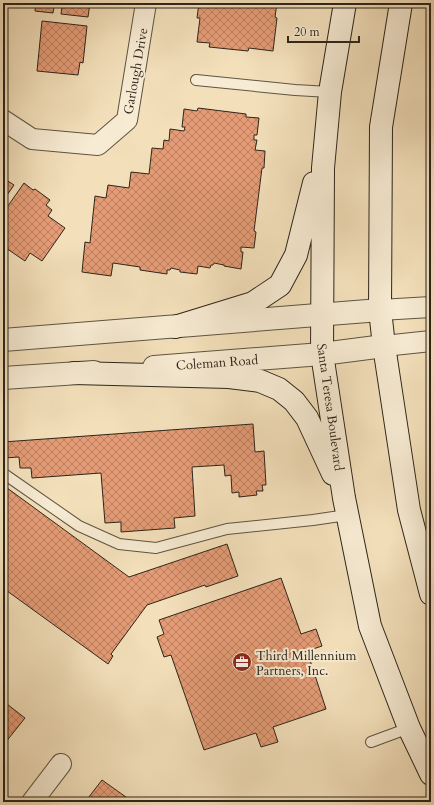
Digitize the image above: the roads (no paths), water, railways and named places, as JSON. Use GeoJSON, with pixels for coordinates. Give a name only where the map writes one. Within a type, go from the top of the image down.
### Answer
{"type":"FeatureCollection","features":[{"type":"Feature","properties":{"kind":"main road","name":"Santa Teresa Boulevard"},"geometry":{"type":"LineString","coordinates":[[345,3],[330,92],[323,168],[321,316],[322,354],[346,506],[370,626],[409,728],[431,774]]}},
{"type":"Feature","properties":{"kind":"main road"},"geometry":{"type":"LineString","coordinates":[[401,3],[381,127],[380,310],[384,346],[409,510],[431,594]]}},
{"type":"Feature","properties":{"kind":"main road"},"geometry":{"type":"LineString","coordinates":[[175,326],[253,303],[280,285],[296,255],[326,134]]}},
{"type":"Feature","properties":{"kind":"main road"},"geometry":{"type":"LineString","coordinates":[[3,340],[321,316],[380,310]]}},
{"type":"Feature","properties":{"kind":"main road","name":"Coleman Road"},"geometry":{"type":"LineString","coordinates":[[3,378],[322,354],[384,346]]}},
{"type":"Feature","properties":{"kind":"main road"},"geometry":{"type":"LineString","coordinates":[[74,373],[229,377],[260,381],[279,389],[294,401],[307,418],[346,506]]}},
{"type":"Feature","properties":{"kind":"street","name":"Garlough Drive"},"geometry":{"type":"LineString","coordinates":[[3,120],[32,139],[98,145],[127,120],[146,3]]}},
{"type":"Feature","properties":{"kind":"street"},"geometry":{"type":"LineString","coordinates":[[380,310],[431,307]]}},
{"type":"Feature","properties":{"kind":"street","name":"Coleman Road"},"geometry":{"type":"LineString","coordinates":[[384,346],[431,341]]}},
{"type":"Feature","properties":{"kind":"street"},"geometry":{"type":"LineString","coordinates":[[32,802],[61,764]]}},
{"type":"Feature","properties":{"kind":"lane"},"geometry":{"type":"LineString","coordinates":[[196,80],[330,92]]}},
{"type":"Feature","properties":{"kind":"lane"},"geometry":{"type":"LineString","coordinates":[[3,473],[79,526],[119,544],[156,548],[227,529],[313,520],[346,506]]}},
{"type":"Feature","properties":{"kind":"lane"},"geometry":{"type":"LineString","coordinates":[[371,742],[409,728]]}},
{"type":"Feature","properties":{"kind":"place","name":"Third Millennium Partners, Inc."},"geometry":{"type":"Point","coordinates":[242,662]}}]}
